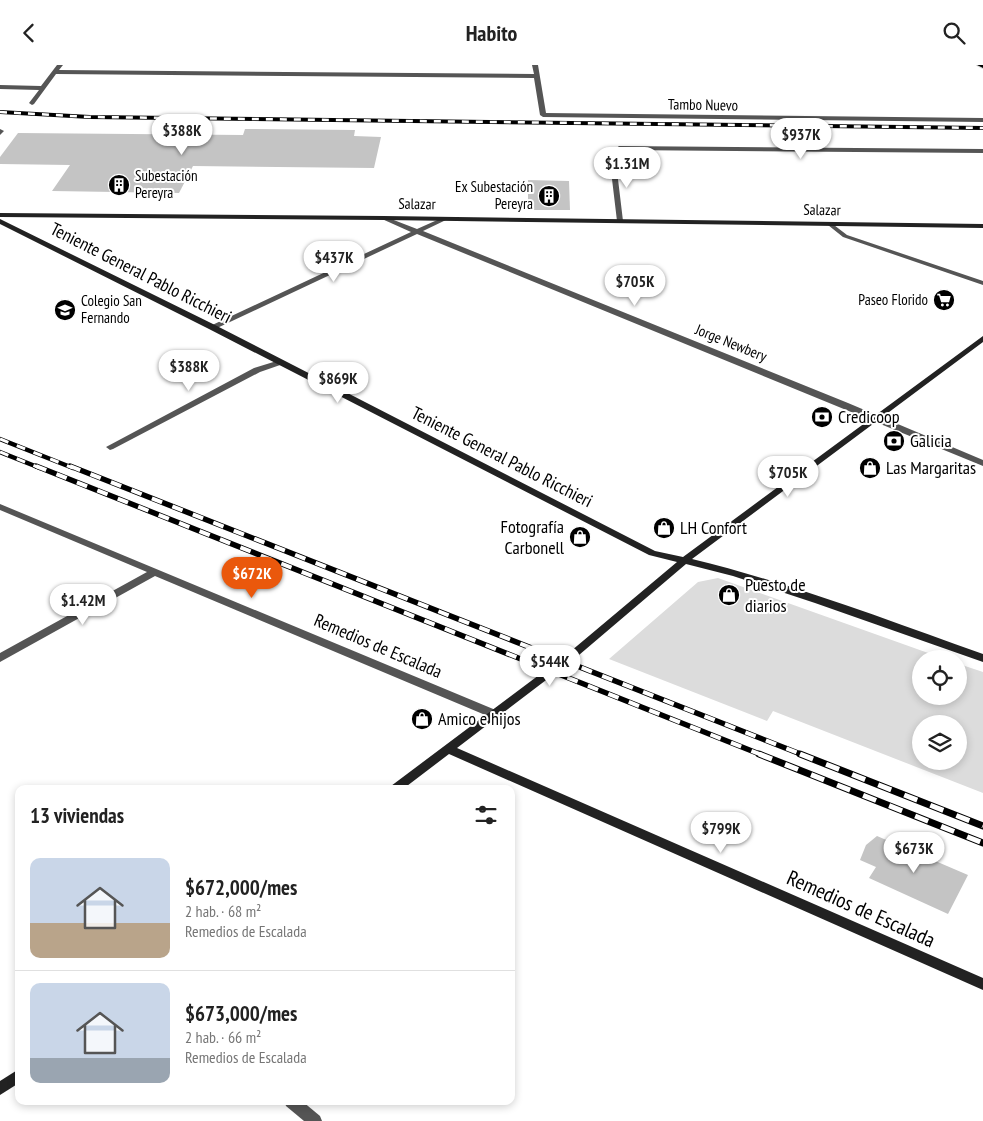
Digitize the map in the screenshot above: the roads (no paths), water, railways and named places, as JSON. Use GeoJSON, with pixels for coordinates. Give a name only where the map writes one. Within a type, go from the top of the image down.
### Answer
{"type":"FeatureCollection","features":[{"type":"Feature","properties":{"kind":"street"},"geometry":{"type":"LineString","coordinates":[[32,103],[60,65]]}},
{"type":"Feature","properties":{"kind":"street"},"geometry":{"type":"LineString","coordinates":[[55,72],[537,76],[535,65]]}},
{"type":"Feature","properties":{"kind":"street","name":"Tambo Nuevo"},"geometry":{"type":"LineString","coordinates":[[537,76],[543,115],[983,120]]}},
{"type":"Feature","properties":{"kind":"street"},"geometry":{"type":"LineString","coordinates":[[0,87],[42,88]]}},
{"type":"Feature","properties":{"kind":"street"},"geometry":{"type":"LineString","coordinates":[[620,221],[612,154],[619,148],[983,151]]}},
{"type":"Feature","properties":{"kind":"street","name":"Salazar"},"geometry":{"type":"LineString","coordinates":[[0,215],[446,218],[983,226]]}},
{"type":"Feature","properties":{"kind":"street","name":"Jorge Newbery"},"geometry":{"type":"LineString","coordinates":[[384,218],[420,231],[983,463]]}},
{"type":"Feature","properties":{"kind":"street"},"geometry":{"type":"LineString","coordinates":[[212,327],[446,218]]}},
{"type":"Feature","properties":{"kind":"street","name":"Teniente General Pablo Ricchieri"},"geometry":{"type":"LineString","coordinates":[[0,221],[212,327],[652,553],[686,560],[782,588],[983,659]]}},
{"type":"Feature","properties":{"kind":"street"},"geometry":{"type":"LineString","coordinates":[[830,224],[845,236],[983,283]]}},
{"type":"Feature","properties":{"kind":"street"},"geometry":{"type":"LineString","coordinates":[[400,785],[579,649],[686,560],[983,338]]}},
{"type":"Feature","properties":{"kind":"street"},"geometry":{"type":"LineString","coordinates":[[110,447],[257,370],[280,362]]}},
{"type":"Feature","properties":{"kind":"street","name":"Remedios de Escalada"},"geometry":{"type":"LineString","coordinates":[[0,507],[494,714]]}},
{"type":"Feature","properties":{"kind":"street"},"geometry":{"type":"LineString","coordinates":[[0,658],[155,572]]}},
{"type":"Feature","properties":{"kind":"street","name":"Remedios de Escalada"},"geometry":{"type":"LineString","coordinates":[[448,749],[983,984]]}},
{"type":"Feature","properties":{"kind":"street"},"geometry":{"type":"LineString","coordinates":[[0,1089],[15,1078]]}},
{"type":"Feature","properties":{"kind":"street"},"geometry":{"type":"LineString","coordinates":[[296,1105],[315,1121]]}},
{"type":"Feature","properties":{"kind":"railway"},"geometry":{"type":"LineString","coordinates":[[0,112],[90,117],[983,128]]}},
{"type":"Feature","properties":{"kind":"railway"},"geometry":{"type":"LineString","coordinates":[[0,439],[73,468]]}},
{"type":"Feature","properties":{"kind":"railway"},"geometry":{"type":"LineString","coordinates":[[0,452],[40,468]]}},
{"type":"Feature","properties":{"kind":"railway"},"geometry":{"type":"LineString","coordinates":[[36,466],[762,755]]}},
{"type":"Feature","properties":{"kind":"railway"},"geometry":{"type":"LineString","coordinates":[[70,466],[803,755]]}},
{"type":"Feature","properties":{"kind":"railway"},"geometry":{"type":"LineString","coordinates":[[759,754],[983,843]]}},
{"type":"Feature","properties":{"kind":"railway"},"geometry":{"type":"LineString","coordinates":[[800,754],[983,826]]}},
{"type":"Feature","properties":{"kind":"place","name":"Subestación Pereyra"},"geometry":{"type":"Point","coordinates":[119,185]}},
{"type":"Feature","properties":{"kind":"place","name":"Ex Subestación Pereyra"},"geometry":{"type":"Point","coordinates":[549,196]}},
{"type":"Feature","properties":{"kind":"place","name":"Paseo Florido"},"geometry":{"type":"Point","coordinates":[944,300]}},
{"type":"Feature","properties":{"kind":"place","name":"Colegio San Fernando"},"geometry":{"type":"Point","coordinates":[65,310]}},
{"type":"Feature","properties":{"kind":"place","name":"Credicoop"},"geometry":{"type":"Point","coordinates":[822,417]}},
{"type":"Feature","properties":{"kind":"place","name":"Galicia"},"geometry":{"type":"Point","coordinates":[894,441]}},
{"type":"Feature","properties":{"kind":"place","name":"Las Margaritas"},"geometry":{"type":"Point","coordinates":[870,468]}},
{"type":"Feature","properties":{"kind":"place","name":"LH Confort"},"geometry":{"type":"Point","coordinates":[664,528]}},
{"type":"Feature","properties":{"kind":"place","name":"Fotografía Carbonell"},"geometry":{"type":"Point","coordinates":[580,537]}},
{"type":"Feature","properties":{"kind":"place","name":"Puesto de diarios"},"geometry":{"type":"Point","coordinates":[729,595]}},
{"type":"Feature","properties":{"kind":"place","name":"Amico e hijos"},"geometry":{"type":"Point","coordinates":[422,719]}}]}
